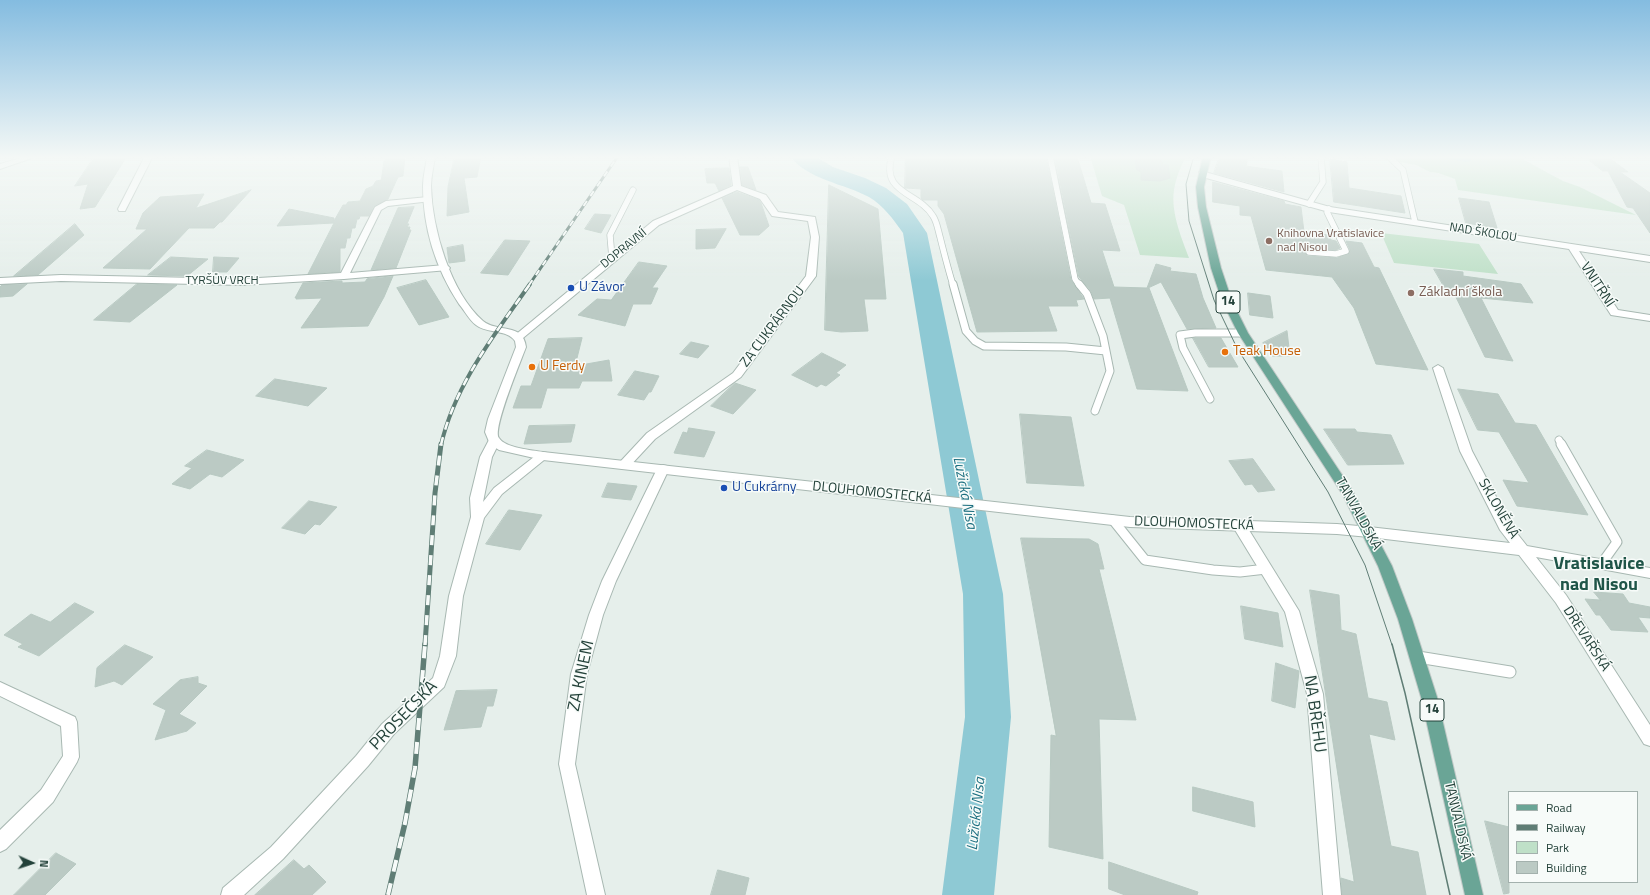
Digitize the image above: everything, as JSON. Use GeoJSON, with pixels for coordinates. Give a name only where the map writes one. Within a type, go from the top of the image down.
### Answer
{"type":"FeatureCollection","features":[{"type":"Feature","properties":{"kind":"main road","name":"TANVALDSKÁ"},"geometry":{"type":"LineString","coordinates":[[1201,198],[1216,268],[1227,301],[1244,333],[1348,493],[1370,532],[1385,566],[1418,657],[1429,697],[1474,895]]}},
{"type":"Feature","properties":{"kind":"street"},"geometry":{"type":"LineString","coordinates":[[122,209],[128,198]]}},
{"type":"Feature","properties":{"kind":"street","name":"DOPRAVNÍ"},"geometry":{"type":"LineString","coordinates":[[518,336],[612,258],[656,224],[715,198]]}},
{"type":"Feature","properties":{"kind":"street","name":"ZA CUKRÁRNOU"},"geometry":{"type":"LineString","coordinates":[[624,465],[651,436],[738,375],[811,276],[815,237],[812,219],[775,214],[764,198]]}},
{"type":"Feature","properties":{"kind":"street","name":"NAD ŠKOLOU"},"geometry":{"type":"LineString","coordinates":[[1287,198],[1329,209],[1650,259]]}},
{"type":"Feature","properties":{"kind":"street"},"geometry":{"type":"LineString","coordinates":[[344,276],[378,209],[386,204],[428,199],[430,219],[436,248],[444,268],[460,298],[478,322],[486,327],[512,333],[518,336],[521,342],[521,347],[494,420],[491,432],[494,441]]}},
{"type":"Feature","properties":{"kind":"street","name":"VNITŘNÍ"},"geometry":{"type":"LineString","coordinates":[[1573,248],[1615,313],[1650,318]]}},
{"type":"Feature","properties":{"kind":"street","name":"TYRŠŮV VRCH"},"geometry":{"type":"LineString","coordinates":[[0,281],[61,278],[242,282],[444,268]]}},
{"type":"Feature","properties":{"kind":"street","name":"SKLONĚNÁ"},"geometry":{"type":"LineString","coordinates":[[1438,368],[1466,451],[1506,530],[1522,551],[1602,563],[1650,573]]}},
{"type":"Feature","properties":{"kind":"street","name":"DLOUHOMOSTECKÁ"},"geometry":{"type":"LineString","coordinates":[[494,441],[503,447],[543,456],[1130,522],[1239,525],[1370,532]]}},
{"type":"Feature","properties":{"kind":"street","name":"PROSEČSKÁ"},"geometry":{"type":"LineString","coordinates":[[230,895],[277,853],[362,761],[388,729],[439,682],[448,656],[456,596],[478,517],[476,498],[486,457],[494,441]]}},
{"type":"Feature","properties":{"kind":"street"},"geometry":{"type":"LineString","coordinates":[[478,517],[498,491],[543,456]]}},
{"type":"Feature","properties":{"kind":"street","name":"ZA KINEM"},"geometry":{"type":"LineString","coordinates":[[596,895],[567,764],[579,674],[596,615],[609,581],[663,469]]}},
{"type":"Feature","properties":{"kind":"street","name":"NA BŘEHU"},"geometry":{"type":"LineString","coordinates":[[1239,525],[1292,611],[1315,694],[1332,895]]}},
{"type":"Feature","properties":{"kind":"street"},"geometry":{"type":"LineString","coordinates":[[1370,532],[1522,551]]}},
{"type":"Feature","properties":{"kind":"street","name":"DŘEVAŘSKÁ"},"geometry":{"type":"LineString","coordinates":[[1522,551],[1560,599],[1649,735]]}},
{"type":"Feature","properties":{"kind":"street"},"geometry":{"type":"LineString","coordinates":[[0,689],[69,722],[71,757],[46,796],[0,843]]}},
{"type":"Feature","properties":{"kind":"lane"},"geometry":{"type":"LineString","coordinates":[[612,258],[610,235],[629,198]]}},
{"type":"Feature","properties":{"kind":"lane"},"geometry":{"type":"LineString","coordinates":[[914,198],[924,205],[934,217],[966,331],[971,338],[982,346],[987,347],[1066,347],[1083,350],[1106,351]]}},
{"type":"Feature","properties":{"kind":"lane"},"geometry":{"type":"LineString","coordinates":[[1058,198],[1075,279],[1087,294],[1103,336],[1110,371],[1095,411]]}},
{"type":"Feature","properties":{"kind":"lane"},"geometry":{"type":"LineString","coordinates":[[1309,204],[1313,198]]}},
{"type":"Feature","properties":{"kind":"lane"},"geometry":{"type":"LineString","coordinates":[[1409,198],[1415,222]]}},
{"type":"Feature","properties":{"kind":"lane"},"geometry":{"type":"LineString","coordinates":[[1309,252],[1336,254],[1346,251],[1327,212],[1329,209]]}},
{"type":"Feature","properties":{"kind":"lane"},"geometry":{"type":"LineString","coordinates":[[1210,399],[1183,348],[1180,335],[1189,333],[1244,333]]}},
{"type":"Feature","properties":{"kind":"lane"},"geometry":{"type":"LineString","coordinates":[[1559,440],[1617,542],[1602,563]]}},
{"type":"Feature","properties":{"kind":"lane"},"geometry":{"type":"LineString","coordinates":[[1113,520],[1145,560],[1213,570],[1240,572],[1266,569]]}},
{"type":"Feature","properties":{"kind":"lane"},"geometry":{"type":"LineString","coordinates":[[1418,657],[1510,672]]}},
{"type":"Feature","properties":{"kind":"green space"},"geometry":{"type":"Polygon","coordinates":[[[1106,198],[1174,198],[1177,222],[1189,258],[1140,255],[1124,205],[1106,198]]]}},
{"type":"Feature","properties":{"kind":"green space"},"geometry":{"type":"Polygon","coordinates":[[[1513,198],[1602,198],[1636,215],[1513,198]]]}},
{"type":"Feature","properties":{"kind":"green space"},"geometry":{"type":"Polygon","coordinates":[[[1381,233],[1479,244],[1498,274],[1394,263],[1381,233]]]}},
{"type":"Feature","properties":{"kind":"building"},"geometry":{"type":"Polygon","coordinates":[[[84,198],[101,198],[95,207],[80,209],[84,198]]]}},
{"type":"Feature","properties":{"kind":"building"},"geometry":{"type":"Polygon","coordinates":[[[159,198],[202,198],[196,208],[227,198],[244,198],[222,222],[214,228],[189,228],[150,269],[103,268],[147,229],[136,229],[143,213],[159,198]]]}},
{"type":"Feature","properties":{"kind":"building"},"geometry":{"type":"Polygon","coordinates":[[[362,198],[389,198],[374,206],[369,216],[360,216],[359,219],[357,219],[355,228],[352,228],[350,238],[347,238],[345,248],[340,248],[340,272],[308,274],[334,223],[277,226],[289,209],[334,218],[334,221],[343,205],[346,205],[348,202],[360,201],[362,198]]]}},
{"type":"Feature","properties":{"kind":"building"},"geometry":{"type":"Polygon","coordinates":[[[448,198],[467,198],[469,212],[447,216],[448,198]]]}},
{"type":"Feature","properties":{"kind":"building"},"geometry":{"type":"Polygon","coordinates":[[[722,198],[753,198],[759,200],[769,226],[759,235],[740,235],[722,198]]]}},
{"type":"Feature","properties":{"kind":"building"},"geometry":{"type":"Polygon","coordinates":[[[829,198],[855,198],[878,209],[886,299],[864,299],[868,331],[841,332],[825,330],[829,198]]]}},
{"type":"Feature","properties":{"kind":"building"},"geometry":{"type":"Polygon","coordinates":[[[921,198],[1054,198],[1071,280],[1084,299],[1076,300],[1078,306],[1048,306],[1057,331],[977,332],[944,214],[938,206],[938,200],[923,200],[921,198]]]}},
{"type":"Feature","properties":{"kind":"building"},"geometry":{"type":"Polygon","coordinates":[[[1063,198],[1089,198],[1091,203],[1105,204],[1120,251],[1102,250],[1114,287],[1147,288],[1156,264],[1171,268],[1170,271],[1196,274],[1203,298],[1216,328],[1187,329],[1161,282],[1148,288],[1188,391],[1137,389],[1110,298],[1094,299],[1091,291],[1079,277],[1063,198]]]}},
{"type":"Feature","properties":{"kind":"building"},"geometry":{"type":"Polygon","coordinates":[[[1213,198],[1272,198],[1284,201],[1285,204],[1301,207],[1304,232],[1329,235],[1331,240],[1336,241],[1340,248],[1336,250],[1308,248],[1305,252],[1307,256],[1337,258],[1349,253],[1350,250],[1346,241],[1362,243],[1374,267],[1379,268],[1428,370],[1376,364],[1354,308],[1332,277],[1266,270],[1251,216],[1240,215],[1240,206],[1213,202],[1213,198]]]}},
{"type":"Feature","properties":{"kind":"building"},"geometry":{"type":"Polygon","coordinates":[[[1334,198],[1401,198],[1405,213],[1334,202],[1334,198]]]}},
{"type":"Feature","properties":{"kind":"building"},"geometry":{"type":"Polygon","coordinates":[[[1459,198],[1489,202],[1497,228],[1466,223],[1459,198]]]}},
{"type":"Feature","properties":{"kind":"building"},"geometry":{"type":"Polygon","coordinates":[[[1622,198],[1650,198],[1650,233],[1633,208],[1627,207],[1622,198]]]}},
{"type":"Feature","properties":{"kind":"building"},"geometry":{"type":"Polygon","coordinates":[[[414,207],[407,224],[409,224],[407,227],[410,227],[409,230],[411,230],[396,268],[371,270],[398,208],[414,207]]]}},
{"type":"Feature","properties":{"kind":"building"},"geometry":{"type":"Polygon","coordinates":[[[595,214],[611,215],[601,233],[585,229],[595,214]]]}},
{"type":"Feature","properties":{"kind":"building"},"geometry":{"type":"Polygon","coordinates":[[[75,224],[84,235],[38,275],[14,276],[75,224]]]}},
{"type":"Feature","properties":{"kind":"building"},"geometry":{"type":"Polygon","coordinates":[[[726,229],[715,248],[696,249],[696,230],[726,229]]]}},
{"type":"Feature","properties":{"kind":"building"},"geometry":{"type":"Polygon","coordinates":[[[505,240],[530,241],[508,275],[481,273],[505,240]]]}},
{"type":"Feature","properties":{"kind":"building"},"geometry":{"type":"Polygon","coordinates":[[[463,245],[465,261],[449,263],[447,248],[463,245]]]}},
{"type":"Feature","properties":{"kind":"building"},"geometry":{"type":"Polygon","coordinates":[[[171,257],[208,259],[187,276],[148,275],[171,257]]]}},
{"type":"Feature","properties":{"kind":"building"},"geometry":{"type":"Polygon","coordinates":[[[214,257],[239,258],[227,272],[213,272],[214,257]]]}},
{"type":"Feature","properties":{"kind":"building"},"geometry":{"type":"Polygon","coordinates":[[[639,262],[667,266],[652,288],[658,288],[651,304],[633,304],[625,326],[578,315],[597,299],[611,300],[639,262]]]}},
{"type":"Feature","properties":{"kind":"building"},"geometry":{"type":"Polygon","coordinates":[[[1434,269],[1463,272],[1463,276],[1521,284],[1533,303],[1481,298],[1513,361],[1485,357],[1452,289],[1445,288],[1434,269]]]}},
{"type":"Feature","properties":{"kind":"building"},"geometry":{"type":"Polygon","coordinates":[[[393,276],[384,297],[368,326],[301,328],[322,298],[296,299],[297,298],[295,298],[303,283],[342,281],[342,283],[365,282],[367,279],[393,276]]]}},
{"type":"Feature","properties":{"kind":"building"},"geometry":{"type":"Polygon","coordinates":[[[426,280],[449,317],[419,325],[397,288],[426,280]]]}},
{"type":"Feature","properties":{"kind":"building"},"geometry":{"type":"Polygon","coordinates":[[[27,284],[13,296],[0,297],[0,287],[2,285],[27,284]]]}},
{"type":"Feature","properties":{"kind":"building"},"geometry":{"type":"Polygon","coordinates":[[[137,284],[177,285],[130,322],[94,320],[137,284]]]}},
{"type":"Feature","properties":{"kind":"building"},"geometry":{"type":"Polygon","coordinates":[[[1248,293],[1270,296],[1273,318],[1250,315],[1248,293]]]}},
{"type":"Feature","properties":{"kind":"building"},"geometry":{"type":"Polygon","coordinates":[[[1287,331],[1290,356],[1272,356],[1263,343],[1287,331]]]}},
{"type":"Feature","properties":{"kind":"building"},"geometry":{"type":"Polygon","coordinates":[[[582,338],[575,366],[609,360],[612,381],[582,381],[579,388],[547,388],[541,408],[513,408],[521,386],[531,386],[548,339],[582,338]]]}},
{"type":"Feature","properties":{"kind":"building"},"geometry":{"type":"Polygon","coordinates":[[[1193,338],[1221,338],[1238,367],[1209,367],[1193,338]]]}},
{"type":"Feature","properties":{"kind":"building"},"geometry":{"type":"Polygon","coordinates":[[[691,342],[709,346],[698,358],[680,354],[691,342]]]}},
{"type":"Feature","properties":{"kind":"building"},"geometry":{"type":"Polygon","coordinates":[[[822,353],[846,365],[836,373],[840,375],[826,386],[821,384],[817,387],[792,375],[822,353]]]}},
{"type":"Feature","properties":{"kind":"building"},"geometry":{"type":"Polygon","coordinates":[[[635,371],[659,376],[651,392],[649,392],[644,400],[618,395],[635,371]]]}},
{"type":"Feature","properties":{"kind":"building"},"geometry":{"type":"Polygon","coordinates":[[[275,379],[327,388],[308,406],[256,396],[275,379]]]}},
{"type":"Feature","properties":{"kind":"building"},"geometry":{"type":"Polygon","coordinates":[[[735,383],[756,390],[733,414],[711,406],[735,383]]]}},
{"type":"Feature","properties":{"kind":"building"},"geometry":{"type":"Polygon","coordinates":[[[1458,389],[1498,394],[1515,423],[1536,425],[1588,515],[1517,506],[1503,480],[1529,483],[1499,432],[1478,430],[1458,389]]]}},
{"type":"Feature","properties":{"kind":"building"},"geometry":{"type":"Polygon","coordinates":[[[1020,414],[1071,417],[1084,486],[1027,483],[1020,414]]]}},
{"type":"Feature","properties":{"kind":"building"},"geometry":{"type":"Polygon","coordinates":[[[575,425],[571,442],[524,444],[529,426],[575,425]]]}},
{"type":"Feature","properties":{"kind":"building"},"geometry":{"type":"Polygon","coordinates":[[[689,428],[715,432],[704,457],[674,453],[683,432],[687,433],[689,428]]]}},
{"type":"Feature","properties":{"kind":"building"},"geometry":{"type":"Polygon","coordinates":[[[1324,429],[1355,429],[1357,432],[1391,435],[1404,464],[1348,465],[1324,429]]]}},
{"type":"Feature","properties":{"kind":"building"},"geometry":{"type":"Polygon","coordinates":[[[207,450],[244,460],[222,477],[210,474],[190,489],[172,484],[192,468],[185,466],[207,450]]]}},
{"type":"Feature","properties":{"kind":"building"},"geometry":{"type":"Polygon","coordinates":[[[1253,459],[1275,490],[1258,492],[1252,484],[1245,485],[1229,461],[1253,459]]]}},
{"type":"Feature","properties":{"kind":"building"},"geometry":{"type":"Polygon","coordinates":[[[608,483],[637,486],[631,500],[602,497],[608,483]]]}},
{"type":"Feature","properties":{"kind":"building"},"geometry":{"type":"Polygon","coordinates":[[[309,501],[337,507],[320,525],[315,524],[305,534],[282,528],[309,501]]]}},
{"type":"Feature","properties":{"kind":"building"},"geometry":{"type":"Polygon","coordinates":[[[509,510],[542,515],[520,550],[486,544],[509,510]]]}},
{"type":"Feature","properties":{"kind":"building"},"geometry":{"type":"Polygon","coordinates":[[[1021,538],[1089,539],[1098,544],[1104,569],[1099,569],[1136,720],[1099,719],[1103,859],[1049,847],[1051,735],[1056,736],[1021,538]]]}},
{"type":"Feature","properties":{"kind":"building"},"geometry":{"type":"Polygon","coordinates":[[[1310,590],[1339,595],[1341,630],[1356,634],[1368,698],[1387,702],[1395,740],[1369,734],[1391,846],[1418,852],[1426,895],[1342,895],[1341,878],[1354,882],[1310,590]]]}},
{"type":"Feature","properties":{"kind":"building"},"geometry":{"type":"Polygon","coordinates":[[[1594,592],[1623,594],[1629,603],[1650,607],[1650,618],[1638,617],[1648,632],[1611,630],[1600,615],[1596,615],[1585,599],[1600,600],[1594,592]]]}},
{"type":"Feature","properties":{"kind":"building"},"geometry":{"type":"Polygon","coordinates":[[[75,603],[94,612],[39,656],[18,647],[23,644],[4,635],[31,614],[50,622],[75,603]]]}},
{"type":"Feature","properties":{"kind":"building"},"geometry":{"type":"Polygon","coordinates":[[[1241,606],[1278,613],[1283,647],[1245,639],[1241,606]]]}},
{"type":"Feature","properties":{"kind":"building"},"geometry":{"type":"Polygon","coordinates":[[[125,645],[153,657],[122,685],[114,681],[95,687],[97,668],[125,645]]]}},
{"type":"Feature","properties":{"kind":"building"},"geometry":{"type":"Polygon","coordinates":[[[1276,663],[1299,671],[1295,708],[1272,701],[1276,663]]]}},
{"type":"Feature","properties":{"kind":"building"},"geometry":{"type":"Polygon","coordinates":[[[198,677],[198,683],[207,686],[179,714],[196,723],[187,731],[155,740],[166,710],[153,704],[180,680],[198,677]]]}},
{"type":"Feature","properties":{"kind":"building"},"geometry":{"type":"Polygon","coordinates":[[[497,690],[493,706],[487,706],[481,727],[444,730],[456,691],[497,690]]]}},
{"type":"Feature","properties":{"kind":"building"},"geometry":{"type":"Polygon","coordinates":[[[1193,787],[1253,802],[1255,827],[1193,811],[1193,787]]]}},
{"type":"Feature","properties":{"kind":"building"},"geometry":{"type":"Polygon","coordinates":[[[1485,821],[1508,827],[1509,893],[1504,894],[1485,821]]]}},
{"type":"Feature","properties":{"kind":"building"},"geometry":{"type":"Polygon","coordinates":[[[56,853],[76,864],[45,895],[14,895],[56,853]]]}},
{"type":"Feature","properties":{"kind":"building"},"geometry":{"type":"Polygon","coordinates":[[[294,860],[304,869],[309,865],[326,882],[312,895],[255,895],[294,860]]]}},
{"type":"Feature","properties":{"kind":"building"},"geometry":{"type":"Polygon","coordinates":[[[1109,862],[1198,892],[1197,895],[1125,895],[1109,889],[1109,862]]]}},
{"type":"Feature","properties":{"kind":"building"},"geometry":{"type":"Polygon","coordinates":[[[718,870],[749,878],[745,895],[711,895],[718,870]]]}},
{"type":"Feature","properties":{"kind":"waterway","name":"Lužická Nisa"},"geometry":{"type":"LineString","coordinates":[[884,198],[899,209],[915,233],[983,594],[988,717],[968,895]]}},
{"type":"Feature","properties":{"kind":"tram line"},"geometry":{"type":"LineString","coordinates":[[1187,198],[1189,221],[1214,300],[1237,348],[1328,492],[1365,565],[1392,645]]}},
{"type":"Feature","properties":{"kind":"tram line"},"geometry":{"type":"LineString","coordinates":[[1392,644],[1405,693],[1450,895]]}},
{"type":"Feature","properties":{"kind":"railway"},"geometry":{"type":"LineString","coordinates":[[529,285],[589,198]]}},
{"type":"Feature","properties":{"kind":"railway"},"geometry":{"type":"LineString","coordinates":[[441,445],[447,423],[466,380],[490,341],[530,284]]}},
{"type":"Feature","properties":{"kind":"railway"},"geometry":{"type":"LineString","coordinates":[[425,645],[435,493],[441,444]]}},
{"type":"Feature","properties":{"kind":"railway"},"geometry":{"type":"LineString","coordinates":[[388,895],[405,823],[415,768],[425,644]]}},
{"type":"Feature","properties":{"kind":"place","name":"Knihovna Vratislavice nad Nisou"},"geometry":{"type":"Point","coordinates":[1269,241]}},
{"type":"Feature","properties":{"kind":"place","name":"U Závor"},"geometry":{"type":"Point","coordinates":[571,288]}},
{"type":"Feature","properties":{"kind":"place","name":"Základní škola"},"geometry":{"type":"Point","coordinates":[1411,293]}},
{"type":"Feature","properties":{"kind":"place","name":"Teak House"},"geometry":{"type":"Point","coordinates":[1225,352]}},
{"type":"Feature","properties":{"kind":"place","name":"U Ferdy"},"geometry":{"type":"Point","coordinates":[532,367]}},
{"type":"Feature","properties":{"kind":"place","name":"U Cukrárny"},"geometry":{"type":"Point","coordinates":[724,488]}},
{"type":"Feature","properties":{"kind":"district","name":"Vratislavice nad Nisou"},"geometry":{"type":"Point","coordinates":[1599,575]}}]}
